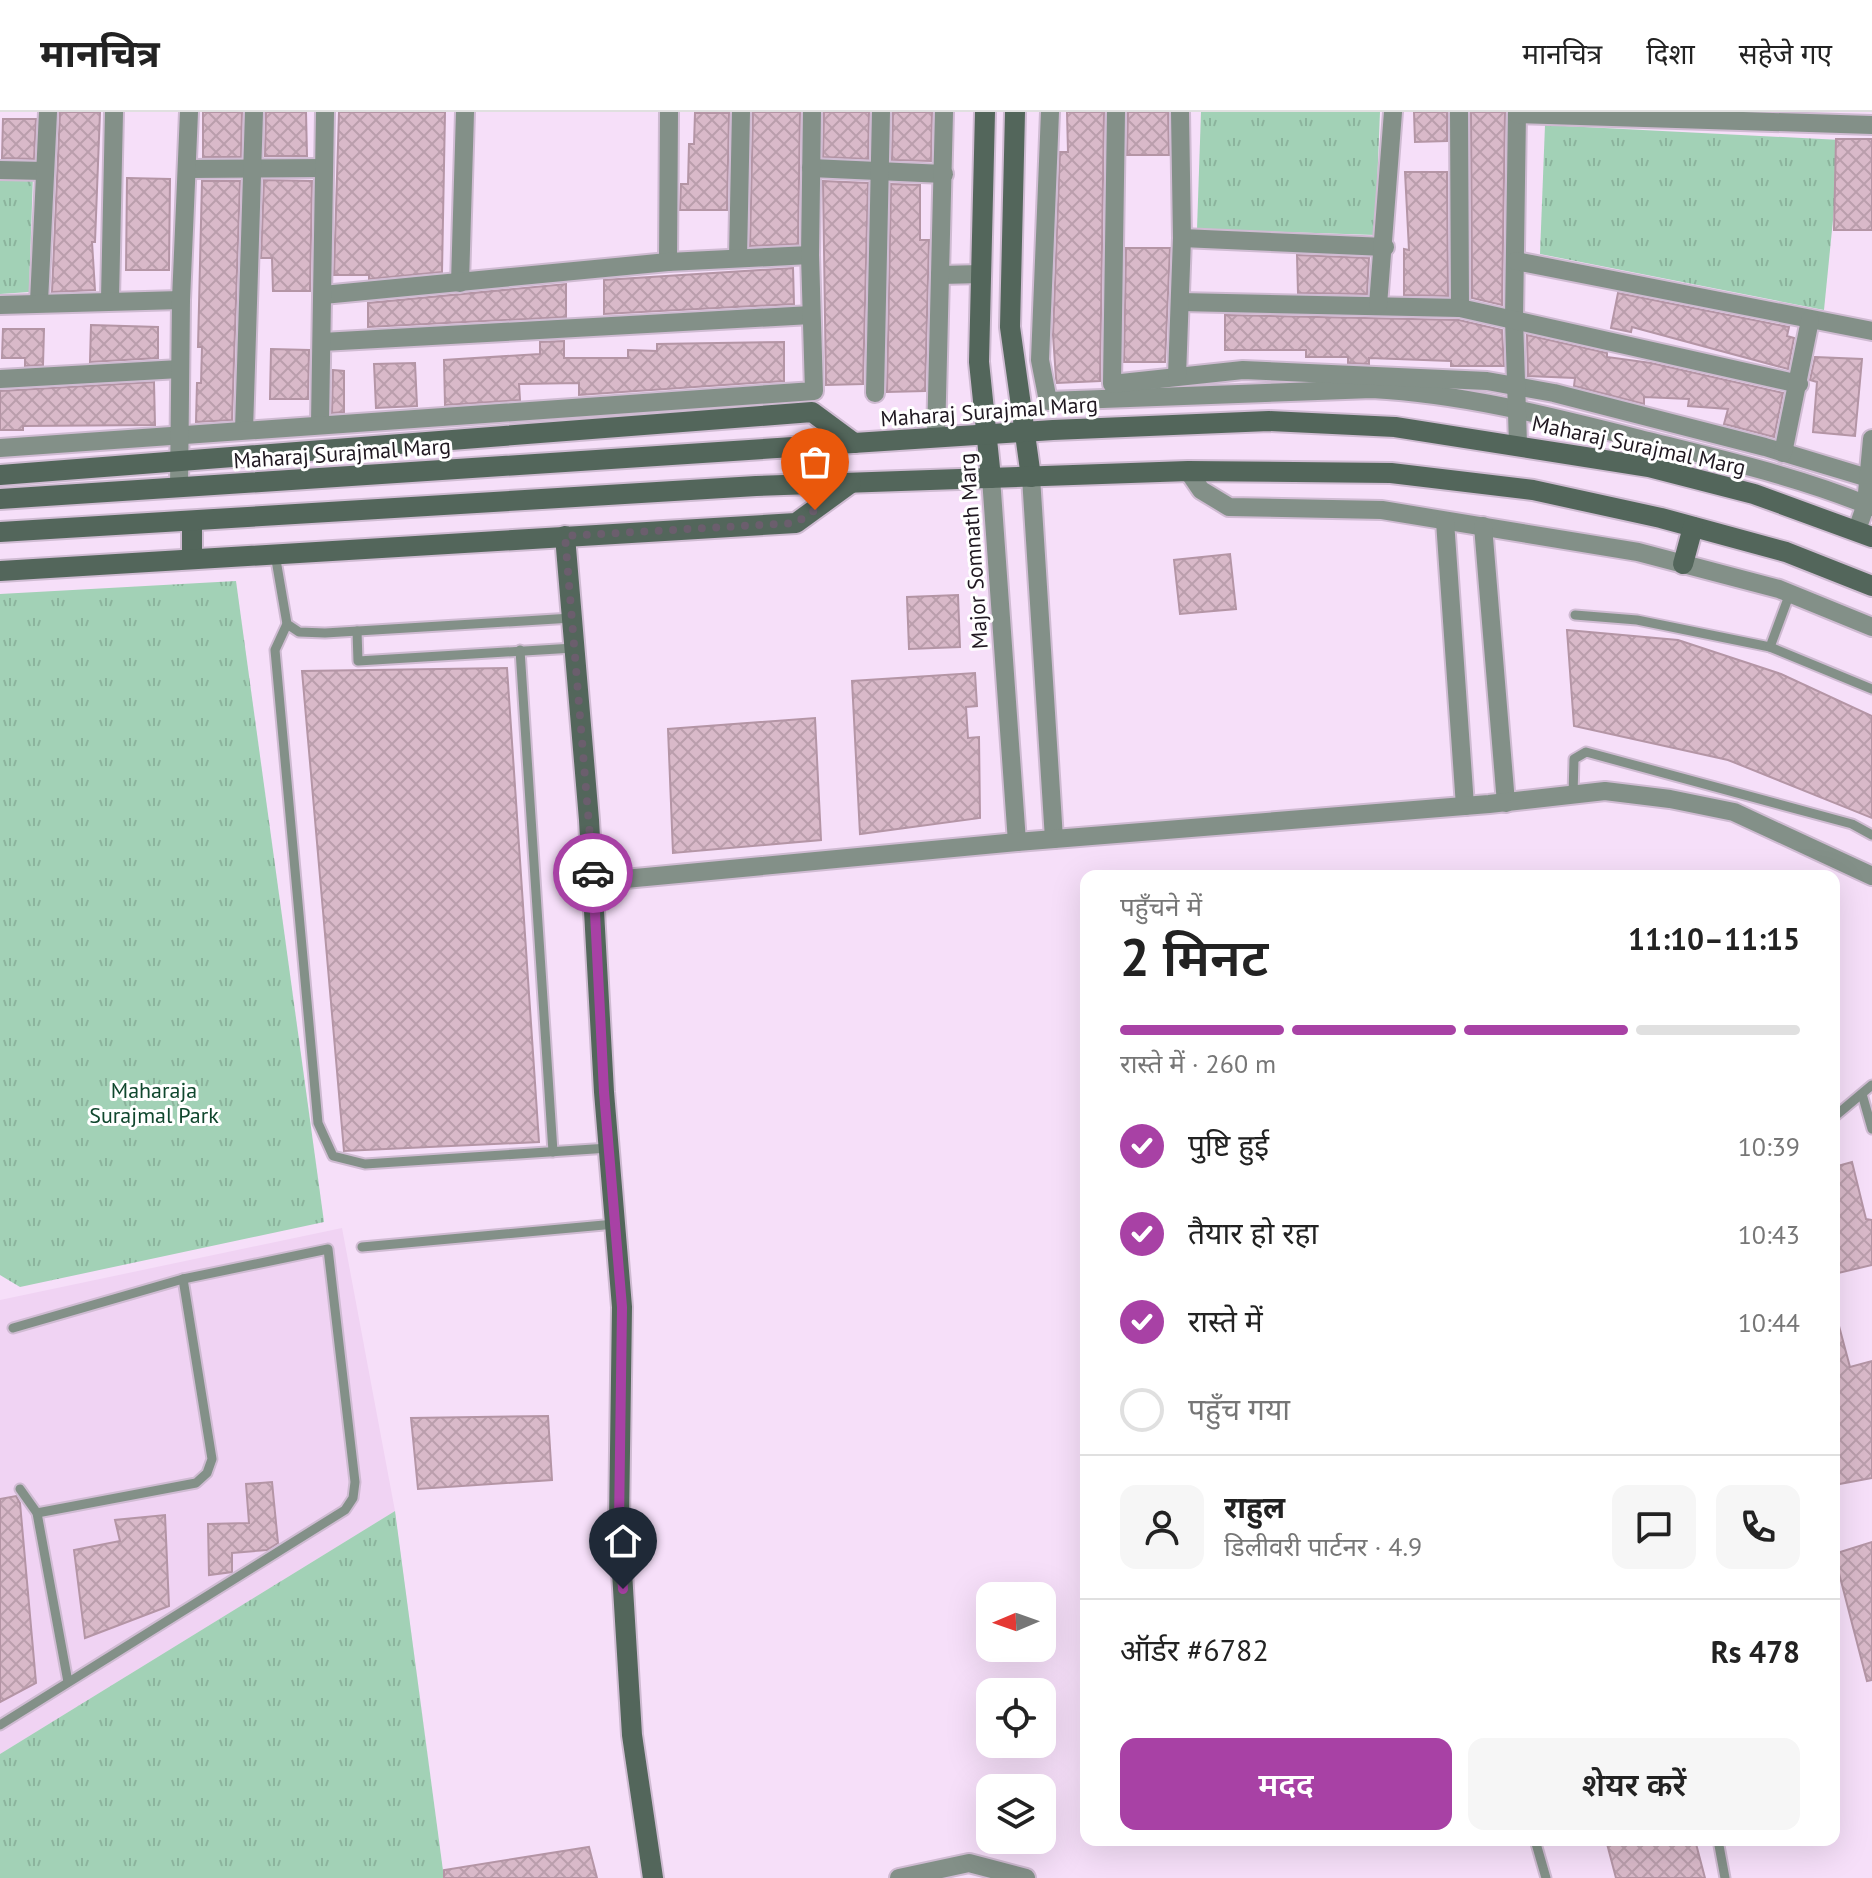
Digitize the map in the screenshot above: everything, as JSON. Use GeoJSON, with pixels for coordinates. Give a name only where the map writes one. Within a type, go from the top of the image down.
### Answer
{"type":"FeatureCollection","features":[{"type":"Feature","properties":{"kind":"main road","name":"Major Somnath Marg"},"geometry":{"type":"LineString","coordinates":[[985,112],[979,362],[989,434],[991,478]]}},
{"type":"Feature","properties":{"kind":"main road"},"geometry":{"type":"LineString","coordinates":[[1015,112],[1010,327],[1031,477]]}},
{"type":"Feature","properties":{"kind":"main road"},"geometry":{"type":"LineString","coordinates":[[0,475],[812,412],[854,443]]}},
{"type":"Feature","properties":{"kind":"main road","name":"Maharaj Surajmal Marg"},"geometry":{"type":"LineString","coordinates":[[0,499],[989,434],[1269,421],[1395,427],[1518,444],[1664,471],[1754,494],[1864,534]]}},
{"type":"Feature","properties":{"kind":"main road"},"geometry":{"type":"LineString","coordinates":[[0,532],[851,483],[1188,471],[1391,473],[1533,490],[1693,527],[1786,552],[1872,586]]}},
{"type":"Feature","properties":{"kind":"main road"},"geometry":{"type":"LineString","coordinates":[[0,571],[796,523],[851,483]]}},
{"type":"Feature","properties":{"kind":"main road"},"geometry":{"type":"LineString","coordinates":[[192,521],[192,559]]}},
{"type":"Feature","properties":{"kind":"main road"},"geometry":{"type":"LineString","coordinates":[[1683,564],[1693,527]]}},
{"type":"Feature","properties":{"kind":"main road"},"geometry":{"type":"LineString","coordinates":[[565,536],[593,882],[622,1307],[619,1535],[632,1735],[653,1878]]}},
{"type":"Feature","properties":{"kind":"street"},"geometry":{"type":"LineString","coordinates":[[39,302],[48,112]]}},
{"type":"Feature","properties":{"kind":"street"},"geometry":{"type":"LineString","coordinates":[[110,299],[114,112]]}},
{"type":"Feature","properties":{"kind":"street"},"geometry":{"type":"LineString","coordinates":[[179,488],[181,300],[189,169],[189,112]]}},
{"type":"Feature","properties":{"kind":"street"},"geometry":{"type":"LineString","coordinates":[[244,430],[254,112]]}},
{"type":"Feature","properties":{"kind":"street"},"geometry":{"type":"LineString","coordinates":[[320,423],[325,112]]}},
{"type":"Feature","properties":{"kind":"street"},"geometry":{"type":"LineString","coordinates":[[460,283],[465,112]]}},
{"type":"Feature","properties":{"kind":"street"},"geometry":{"type":"LineString","coordinates":[[668,262],[669,112]]}},
{"type":"Feature","properties":{"kind":"street"},"geometry":{"type":"LineString","coordinates":[[738,257],[741,112]]}},
{"type":"Feature","properties":{"kind":"street"},"geometry":{"type":"LineString","coordinates":[[0,448],[320,423],[814,391],[810,255],[812,112]]}},
{"type":"Feature","properties":{"kind":"street"},"geometry":{"type":"LineString","coordinates":[[875,393],[881,112]]}},
{"type":"Feature","properties":{"kind":"street"},"geometry":{"type":"LineString","coordinates":[[936,438],[944,112]]}},
{"type":"Feature","properties":{"kind":"street"},"geometry":{"type":"LineString","coordinates":[[1050,112],[1040,360],[1048,401],[1372,389],[1414,391],[1515,408],[1804,481],[1870,503]]}},
{"type":"Feature","properties":{"kind":"street"},"geometry":{"type":"LineString","coordinates":[[1116,112],[1112,384],[1243,370],[1487,381],[1783,453],[1868,478]]}},
{"type":"Feature","properties":{"kind":"street"},"geometry":{"type":"LineString","coordinates":[[1177,376],[1182,238],[1180,112]]}},
{"type":"Feature","properties":{"kind":"street"},"geometry":{"type":"LineString","coordinates":[[1378,305],[1385,247],[1393,112]]}},
{"type":"Feature","properties":{"kind":"street"},"geometry":{"type":"LineString","coordinates":[[1459,112],[1460,308]]}},
{"type":"Feature","properties":{"kind":"street"},"geometry":{"type":"LineString","coordinates":[[1518,444],[1514,386],[1517,113],[1654,115],[1872,125]]}},
{"type":"Feature","properties":{"kind":"street"},"geometry":{"type":"LineString","coordinates":[[189,169],[324,168]]}},
{"type":"Feature","properties":{"kind":"street"},"geometry":{"type":"LineString","coordinates":[[811,168],[944,174]]}},
{"type":"Feature","properties":{"kind":"street"},"geometry":{"type":"LineString","coordinates":[[0,170],[44,171]]}},
{"type":"Feature","properties":{"kind":"street"},"geometry":{"type":"LineString","coordinates":[[1182,238],[1385,247]]}},
{"type":"Feature","properties":{"kind":"street"},"geometry":{"type":"LineString","coordinates":[[323,295],[668,262],[810,255]]}},
{"type":"Feature","properties":{"kind":"street"},"geometry":{"type":"LineString","coordinates":[[1516,261],[1872,331]]}},
{"type":"Feature","properties":{"kind":"street"},"geometry":{"type":"LineString","coordinates":[[940,275],[982,274]]}},
{"type":"Feature","properties":{"kind":"street"},"geometry":{"type":"LineString","coordinates":[[0,305],[110,299],[181,300]]}},
{"type":"Feature","properties":{"kind":"street"},"geometry":{"type":"LineString","coordinates":[[1180,302],[1460,308],[1799,384]]}},
{"type":"Feature","properties":{"kind":"street"},"geometry":{"type":"LineString","coordinates":[[322,342],[811,315]]}},
{"type":"Feature","properties":{"kind":"street"},"geometry":{"type":"LineString","coordinates":[[1783,453],[1810,320]]}},
{"type":"Feature","properties":{"kind":"street"},"geometry":{"type":"LineString","coordinates":[[0,379],[180,369]]}},
{"type":"Feature","properties":{"kind":"street"},"geometry":{"type":"LineString","coordinates":[[1864,534],[1870,503],[1868,478],[1872,439]]}},
{"type":"Feature","properties":{"kind":"street"},"geometry":{"type":"LineString","coordinates":[[1188,471],[1201,490],[1229,507],[1382,510],[1623,549],[1790,593],[1872,627]]}},
{"type":"Feature","properties":{"kind":"street"},"geometry":{"type":"LineString","coordinates":[[1031,477],[1054,839]]}},
{"type":"Feature","properties":{"kind":"street","name":"Major Somnath Marg"},"geometry":{"type":"LineString","coordinates":[[991,478],[1017,842]]}},
{"type":"Feature","properties":{"kind":"street"},"geometry":{"type":"LineString","coordinates":[[1445,521],[1465,806]]}},
{"type":"Feature","properties":{"kind":"street"},"geometry":{"type":"LineString","coordinates":[[1483,526],[1506,803]]}},
{"type":"Feature","properties":{"kind":"street"},"geometry":{"type":"LineString","coordinates":[[593,882],[1017,842],[1506,803],[1605,791],[1670,799],[1734,812],[1872,876]]}},
{"type":"Feature","properties":{"kind":"street"},"geometry":{"type":"LineString","coordinates":[[899,1878],[971,1871],[1026,1878]]}},
{"type":"Feature","properties":{"kind":"lane"},"geometry":{"type":"LineString","coordinates":[[275,554],[287,624],[275,650],[318,1123],[333,1156],[365,1164],[609,1148]]}},
{"type":"Feature","properties":{"kind":"lane"},"geometry":{"type":"LineString","coordinates":[[1770,647],[1790,593]]}},
{"type":"Feature","properties":{"kind":"lane"},"geometry":{"type":"LineString","coordinates":[[1575,615],[1637,620],[1770,647],[1872,689]]}},
{"type":"Feature","properties":{"kind":"lane"},"geometry":{"type":"LineString","coordinates":[[287,624],[299,632],[357,631],[572,618]]}},
{"type":"Feature","properties":{"kind":"lane"},"geometry":{"type":"LineString","coordinates":[[357,631],[358,661],[574,648]]}},
{"type":"Feature","properties":{"kind":"lane"},"geometry":{"type":"LineString","coordinates":[[520,650],[553,1152]]}},
{"type":"Feature","properties":{"kind":"lane"},"geometry":{"type":"LineString","coordinates":[[1573,795],[1574,759],[1586,752],[1852,824],[1872,835]]}},
{"type":"Feature","properties":{"kind":"lane"},"geometry":{"type":"LineString","coordinates":[[1840,1112],[1872,1085]]}},
{"type":"Feature","properties":{"kind":"lane"},"geometry":{"type":"LineString","coordinates":[[1862,1094],[1872,1129]]}},
{"type":"Feature","properties":{"kind":"lane"},"geometry":{"type":"LineString","coordinates":[[362,1247],[615,1224]]}},
{"type":"Feature","properties":{"kind":"lane"},"geometry":{"type":"LineString","coordinates":[[0,1725],[345,1510],[353,1498],[354,1457],[328,1249],[183,1279],[13,1328]]}},
{"type":"Feature","properties":{"kind":"lane"},"geometry":{"type":"LineString","coordinates":[[37,1513],[196,1483],[207,1473],[212,1459],[183,1279]]}},
{"type":"Feature","properties":{"kind":"lane"},"geometry":{"type":"LineString","coordinates":[[20,1489],[37,1513],[68,1682]]}},
{"type":"Feature","properties":{"kind":"lane"},"geometry":{"type":"LineString","coordinates":[[1537,1846],[1546,1878]]}},
{"type":"Feature","properties":{"kind":"lane"},"geometry":{"type":"LineString","coordinates":[[1719,1846],[1725,1878]]}},
{"type":"Feature","properties":{"kind":"shaded area"},"geometry":{"type":"Polygon","coordinates":[[[342,1228],[395,1511],[0,1754],[0,1300],[342,1228]]]}},
{"type":"Feature","properties":{"kind":"green space"},"geometry":{"type":"Polygon","coordinates":[[[1201,112],[1380,112],[1375,235],[1197,229],[1201,112]]]}},
{"type":"Feature","properties":{"kind":"green space"},"geometry":{"type":"Polygon","coordinates":[[[1545,125],[1841,140],[1824,310],[1540,254],[1545,125]]]}},
{"type":"Feature","properties":{"kind":"green space"},"geometry":{"type":"Polygon","coordinates":[[[33,174],[29,292],[0,294],[0,175],[33,174]]]}},
{"type":"Feature","properties":{"kind":"green space","name":"Maharaja Surajmal Park"},"geometry":{"type":"Polygon","coordinates":[[[236,581],[324,1222],[20,1287],[0,1275],[0,594],[236,581]]]}},
{"type":"Feature","properties":{"kind":"green space"},"geometry":{"type":"Polygon","coordinates":[[[395,1511],[444,1878],[0,1878],[0,1754],[395,1511]]]}},
{"type":"Feature","properties":{"kind":"building"},"geometry":{"type":"Polygon","coordinates":[[[60,112],[100,112],[95,242],[92,242],[95,290],[52,292],[60,112]]]}},
{"type":"Feature","properties":{"kind":"building"},"geometry":{"type":"Polygon","coordinates":[[[203,112],[242,112],[241,157],[203,157],[203,112]]]}},
{"type":"Feature","properties":{"kind":"building"},"geometry":{"type":"Polygon","coordinates":[[[266,112],[306,112],[307,156],[265,156],[266,112]]]}},
{"type":"Feature","properties":{"kind":"building"},"geometry":{"type":"Polygon","coordinates":[[[339,112],[445,112],[442,272],[369,279],[369,275],[334,275],[339,112]]]}},
{"type":"Feature","properties":{"kind":"building"},"geometry":{"type":"Polygon","coordinates":[[[753,112],[800,112],[798,244],[750,246],[753,112]]]}},
{"type":"Feature","properties":{"kind":"building"},"geometry":{"type":"Polygon","coordinates":[[[824,112],[869,112],[868,159],[823,157],[824,112]]]}},
{"type":"Feature","properties":{"kind":"building"},"geometry":{"type":"Polygon","coordinates":[[[893,112],[932,112],[931,161],[892,160],[893,112]]]}},
{"type":"Feature","properties":{"kind":"building"},"geometry":{"type":"Polygon","coordinates":[[[1067,112],[1104,112],[1100,381],[1057,383],[1053,335],[1060,152],[1068,152],[1067,112]]]}},
{"type":"Feature","properties":{"kind":"building"},"geometry":{"type":"Polygon","coordinates":[[[1128,112],[1168,112],[1169,155],[1127,155],[1128,112]]]}},
{"type":"Feature","properties":{"kind":"building"},"geometry":{"type":"Polygon","coordinates":[[[1414,112],[1447,112],[1447,141],[1415,142],[1414,112]]]}},
{"type":"Feature","properties":{"kind":"building"},"geometry":{"type":"Polygon","coordinates":[[[1471,112],[1505,112],[1502,305],[1472,298],[1471,112]]]}},
{"type":"Feature","properties":{"kind":"building"},"geometry":{"type":"Polygon","coordinates":[[[695,113],[729,113],[727,210],[680,210],[681,184],[688,184],[689,144],[694,144],[695,113]]]}},
{"type":"Feature","properties":{"kind":"building"},"geometry":{"type":"Polygon","coordinates":[[[3,119],[36,119],[34,159],[2,158],[3,119]]]}},
{"type":"Feature","properties":{"kind":"building"},"geometry":{"type":"Polygon","coordinates":[[[1836,139],[1872,139],[1872,230],[1834,230],[1836,139]]]}},
{"type":"Feature","properties":{"kind":"building"},"geometry":{"type":"Polygon","coordinates":[[[1405,172],[1447,172],[1448,296],[1404,295],[1404,249],[1409,250],[1405,172]]]}},
{"type":"Feature","properties":{"kind":"building"},"geometry":{"type":"Polygon","coordinates":[[[127,178],[170,179],[169,270],[126,270],[127,178]]]}},
{"type":"Feature","properties":{"kind":"building"},"geometry":{"type":"Polygon","coordinates":[[[264,180],[312,181],[310,291],[273,291],[272,258],[261,258],[264,180]]]}},
{"type":"Feature","properties":{"kind":"building"},"geometry":{"type":"Polygon","coordinates":[[[202,181],[240,181],[232,420],[196,422],[202,347],[198,347],[202,181]]]}},
{"type":"Feature","properties":{"kind":"building"},"geometry":{"type":"Polygon","coordinates":[[[823,181],[868,183],[863,384],[826,385],[823,181]]]}},
{"type":"Feature","properties":{"kind":"building"},"geometry":{"type":"Polygon","coordinates":[[[891,184],[920,185],[920,240],[929,240],[925,391],[887,392],[891,184]]]}},
{"type":"Feature","properties":{"kind":"building"},"geometry":{"type":"Polygon","coordinates":[[[1126,248],[1170,248],[1165,362],[1124,362],[1126,248]]]}},
{"type":"Feature","properties":{"kind":"building"},"geometry":{"type":"Polygon","coordinates":[[[1297,255],[1369,258],[1367,294],[1298,293],[1297,255]]]}},
{"type":"Feature","properties":{"kind":"building"},"geometry":{"type":"Polygon","coordinates":[[[793,268],[794,304],[604,314],[604,280],[793,268]]]}},
{"type":"Feature","properties":{"kind":"building"},"geometry":{"type":"Polygon","coordinates":[[[566,284],[566,317],[368,327],[368,303],[566,284]]]}},
{"type":"Feature","properties":{"kind":"building"},"geometry":{"type":"Polygon","coordinates":[[[1618,293],[1789,327],[1787,336],[1794,338],[1788,369],[1632,327],[1631,332],[1611,328],[1618,293]]]}},
{"type":"Feature","properties":{"kind":"building"},"geometry":{"type":"Polygon","coordinates":[[[1225,315],[1459,320],[1502,330],[1504,366],[1451,366],[1451,361],[1369,358],[1369,364],[1348,363],[1348,357],[1306,357],[1306,350],[1225,350],[1225,315]]]}},
{"type":"Feature","properties":{"kind":"building"},"geometry":{"type":"Polygon","coordinates":[[[91,325],[158,327],[158,358],[90,362],[91,325]]]}},
{"type":"Feature","properties":{"kind":"building"},"geometry":{"type":"Polygon","coordinates":[[[3,329],[44,329],[43,365],[25,366],[25,358],[2,358],[3,329]]]}},
{"type":"Feature","properties":{"kind":"building"},"geometry":{"type":"Polygon","coordinates":[[[1527,335],[1607,353],[1607,357],[1651,363],[1783,393],[1774,437],[1724,424],[1728,409],[1688,406],[1689,399],[1644,397],[1644,404],[1574,386],[1575,378],[1528,376],[1527,335]]]}},
{"type":"Feature","properties":{"kind":"building"},"geometry":{"type":"Polygon","coordinates":[[[564,341],[564,358],[628,358],[628,350],[657,351],[657,344],[784,342],[784,381],[579,395],[579,383],[519,384],[520,400],[445,405],[444,360],[540,354],[540,342],[564,341]]]}},
{"type":"Feature","properties":{"kind":"building"},"geometry":{"type":"Polygon","coordinates":[[[271,349],[309,350],[308,399],[270,399],[271,349]]]}},
{"type":"Feature","properties":{"kind":"building"},"geometry":{"type":"Polygon","coordinates":[[[1815,357],[1862,359],[1855,436],[1813,432],[1817,382],[1810,380],[1815,357]]]}},
{"type":"Feature","properties":{"kind":"building"},"geometry":{"type":"Polygon","coordinates":[[[415,363],[417,406],[376,408],[374,364],[415,363]]]}},
{"type":"Feature","properties":{"kind":"building"},"geometry":{"type":"Polygon","coordinates":[[[333,370],[344,371],[344,412],[332,413],[333,370]]]}},
{"type":"Feature","properties":{"kind":"building"},"geometry":{"type":"Polygon","coordinates":[[[154,382],[155,425],[23,426],[23,430],[0,430],[0,391],[154,382]]]}},
{"type":"Feature","properties":{"kind":"building"},"geometry":{"type":"Polygon","coordinates":[[[1230,554],[1236,609],[1180,614],[1174,560],[1230,554]]]}},
{"type":"Feature","properties":{"kind":"building"},"geometry":{"type":"Polygon","coordinates":[[[958,595],[960,647],[909,649],[907,597],[958,595]]]}},
{"type":"Feature","properties":{"kind":"building"},"geometry":{"type":"Polygon","coordinates":[[[1567,630],[1678,640],[1781,674],[1872,716],[1872,818],[1728,760],[1574,726],[1567,630]]]}},
{"type":"Feature","properties":{"kind":"building"},"geometry":{"type":"Polygon","coordinates":[[[507,668],[539,1142],[344,1151],[302,671],[507,668]]]}},
{"type":"Feature","properties":{"kind":"building"},"geometry":{"type":"Polygon","coordinates":[[[975,673],[977,706],[966,707],[968,738],[979,737],[980,818],[860,834],[852,681],[975,673]]]}},
{"type":"Feature","properties":{"kind":"building"},"geometry":{"type":"Polygon","coordinates":[[[815,718],[821,840],[673,853],[668,729],[815,718]]]}},
{"type":"Feature","properties":{"kind":"building"},"geometry":{"type":"Polygon","coordinates":[[[1852,1162],[1866,1219],[1872,1220],[1872,1265],[1840,1273],[1840,1165],[1852,1162]]]}},
{"type":"Feature","properties":{"kind":"building"},"geometry":{"type":"Polygon","coordinates":[[[1840,1330],[1850,1367],[1872,1361],[1872,1478],[1840,1484],[1840,1330]]]}},
{"type":"Feature","properties":{"kind":"building"},"geometry":{"type":"Polygon","coordinates":[[[548,1416],[552,1480],[418,1489],[411,1418],[548,1416]]]}},
{"type":"Feature","properties":{"kind":"building"},"geometry":{"type":"Polygon","coordinates":[[[272,1482],[278,1543],[267,1550],[232,1553],[232,1572],[209,1575],[208,1524],[249,1523],[246,1484],[272,1482]]]}},
{"type":"Feature","properties":{"kind":"building"},"geometry":{"type":"Polygon","coordinates":[[[16,1496],[20,1503],[36,1683],[0,1702],[0,1499],[16,1496]]]}},
{"type":"Feature","properties":{"kind":"building"},"geometry":{"type":"Polygon","coordinates":[[[165,1515],[169,1606],[85,1638],[74,1550],[120,1541],[115,1520],[165,1515]]]}},
{"type":"Feature","properties":{"kind":"building"},"geometry":{"type":"Polygon","coordinates":[[[1872,1542],[1872,1680],[1867,1681],[1840,1577],[1840,1552],[1872,1542]]]}},
{"type":"Feature","properties":{"kind":"building"},"geometry":{"type":"Polygon","coordinates":[[[1608,1846],[1697,1846],[1705,1878],[1616,1878],[1608,1846]]]}},
{"type":"Feature","properties":{"kind":"building"},"geometry":{"type":"Polygon","coordinates":[[[589,1847],[597,1878],[444,1878],[444,1870],[589,1847]]]}},
{"type":"Feature","properties":{"kind":"way so far"},"geometry":{"type":"LineString","coordinates":[[593,873],[565,536],[796,523],[815,510]]}},
{"type":"Feature","properties":{"kind":"route"},"geometry":{"type":"LineString","coordinates":[[593,873],[604,1092],[622,1307],[619,1523],[623,1589]]}}]}
